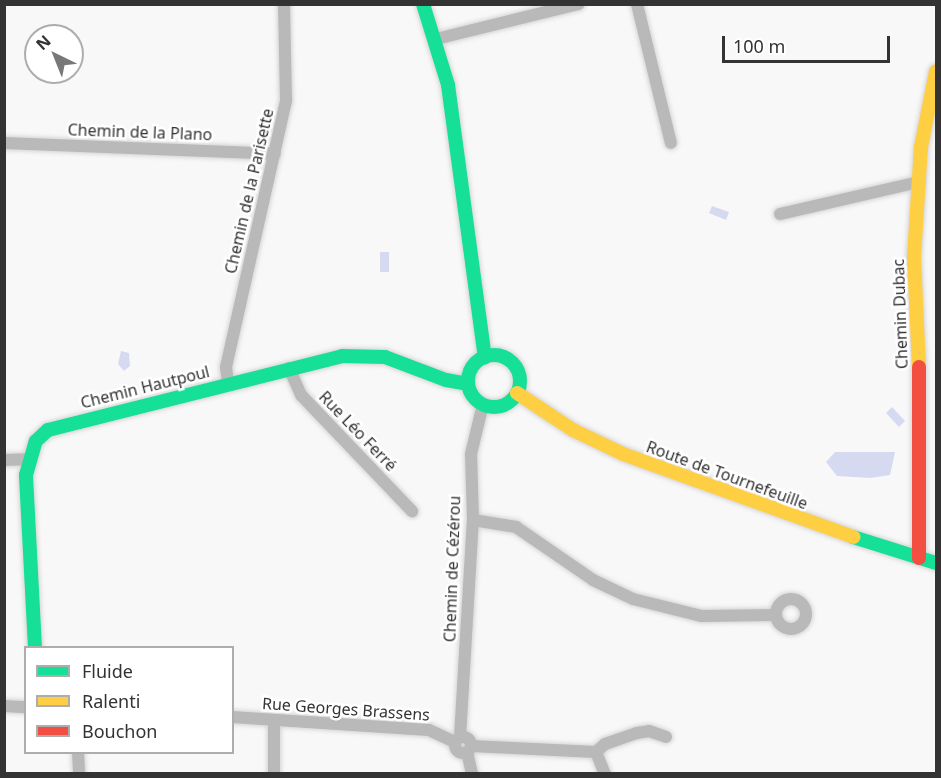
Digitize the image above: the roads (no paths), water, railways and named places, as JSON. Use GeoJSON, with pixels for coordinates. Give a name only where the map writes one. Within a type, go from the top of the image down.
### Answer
{"type":"FeatureCollection","features":[{"type":"Feature","properties":{"kind":"street","name":"Chemin de la Parisette"},"geometry":{"type":"LineString","coordinates":[[228,383],[226,367],[286,100],[284,4]]}},
{"type":"Feature","properties":{"kind":"street"},"geometry":{"type":"LineString","coordinates":[[423,4],[436,39],[456,130],[485,357]]}},
{"type":"Feature","properties":{"kind":"street"},"geometry":{"type":"LineString","coordinates":[[436,39],[579,4]]}},
{"type":"Feature","properties":{"kind":"street"},"geometry":{"type":"LineString","coordinates":[[637,4],[671,143]]}},
{"type":"Feature","properties":{"kind":"street","name":"Chemin Dubac"},"geometry":{"type":"LineString","coordinates":[[919,558],[920,338],[914,257],[921,147],[936,71]]}},
{"type":"Feature","properties":{"kind":"street","name":"Chemin de la Plano"},"geometry":{"type":"LineString","coordinates":[[4,143],[275,154]]}},
{"type":"Feature","properties":{"kind":"street"},"geometry":{"type":"LineString","coordinates":[[780,214],[919,182]]}},
{"type":"Feature","properties":{"kind":"street","name":"Chemin Hautpoul"},"geometry":{"type":"LineString","coordinates":[[28,459],[36,441],[48,430],[65,424],[342,356],[371,354],[401,361],[446,380],[468,384]]}},
{"type":"Feature","properties":{"kind":"street"},"geometry":{"type":"LineString","coordinates":[[485,357],[503,357],[514,365],[520,380],[517,393],[501,406],[483,404],[473,397],[468,384],[471,369],[485,357]]}},
{"type":"Feature","properties":{"kind":"street","name":"Rue Léo Ferré"},"geometry":{"type":"LineString","coordinates":[[289,368],[301,395],[411,511]]}},
{"type":"Feature","properties":{"kind":"street","name":"Route de Tournefeuille"},"geometry":{"type":"LineString","coordinates":[[517,393],[573,430],[623,454],[936,563]]}},
{"type":"Feature","properties":{"kind":"street","name":"Chemin de Cézérou"},"geometry":{"type":"LineString","coordinates":[[457,740],[473,520],[471,454],[483,404]]}},
{"type":"Feature","properties":{"kind":"street"},"geometry":{"type":"LineString","coordinates":[[4,460],[28,459],[35,646]]}},
{"type":"Feature","properties":{"kind":"street"},"geometry":{"type":"LineString","coordinates":[[473,520],[500,522],[528,533],[593,580],[633,599],[701,616],[775,615]]}},
{"type":"Feature","properties":{"kind":"street"},"geometry":{"type":"LineString","coordinates":[[4,706],[24,706]]}},
{"type":"Feature","properties":{"kind":"street","name":"Rue Georges Brassens"},"geometry":{"type":"LineString","coordinates":[[234,717],[435,731],[457,740],[458,752],[469,749]]}},
{"type":"Feature","properties":{"kind":"street"},"geometry":{"type":"LineString","coordinates":[[274,720],[274,774]]}},
{"type":"Feature","properties":{"kind":"street"},"geometry":{"type":"LineString","coordinates":[[472,774],[469,749],[596,752],[604,744],[637,733],[649,731],[666,737]]}},
{"type":"Feature","properties":{"kind":"street"},"geometry":{"type":"LineString","coordinates":[[596,752],[605,774]]}},
{"type":"Feature","properties":{"kind":"street"},"geometry":{"type":"LineString","coordinates":[[78,754],[79,774]]}},
{"type":"Feature","properties":{"kind":"water"},"geometry":{"type":"Polygon","coordinates":[[[712,206],[729,212],[726,220],[709,213],[712,206]]]}},
{"type":"Feature","properties":{"kind":"water"},"geometry":{"type":"Polygon","coordinates":[[[380,252],[389,252],[389,272],[380,272],[380,252]]]}},
{"type":"Feature","properties":{"kind":"water"},"geometry":{"type":"Polygon","coordinates":[[[121,351],[129,353],[130,366],[124,371],[118,364],[121,351]]]}},
{"type":"Feature","properties":{"kind":"water"},"geometry":{"type":"Polygon","coordinates":[[[892,407],[905,421],[899,427],[886,413],[892,407]]]}},
{"type":"Feature","properties":{"kind":"water"},"geometry":{"type":"Polygon","coordinates":[[[835,452],[895,452],[890,475],[870,478],[837,476],[826,462],[835,452]]]}}]}
